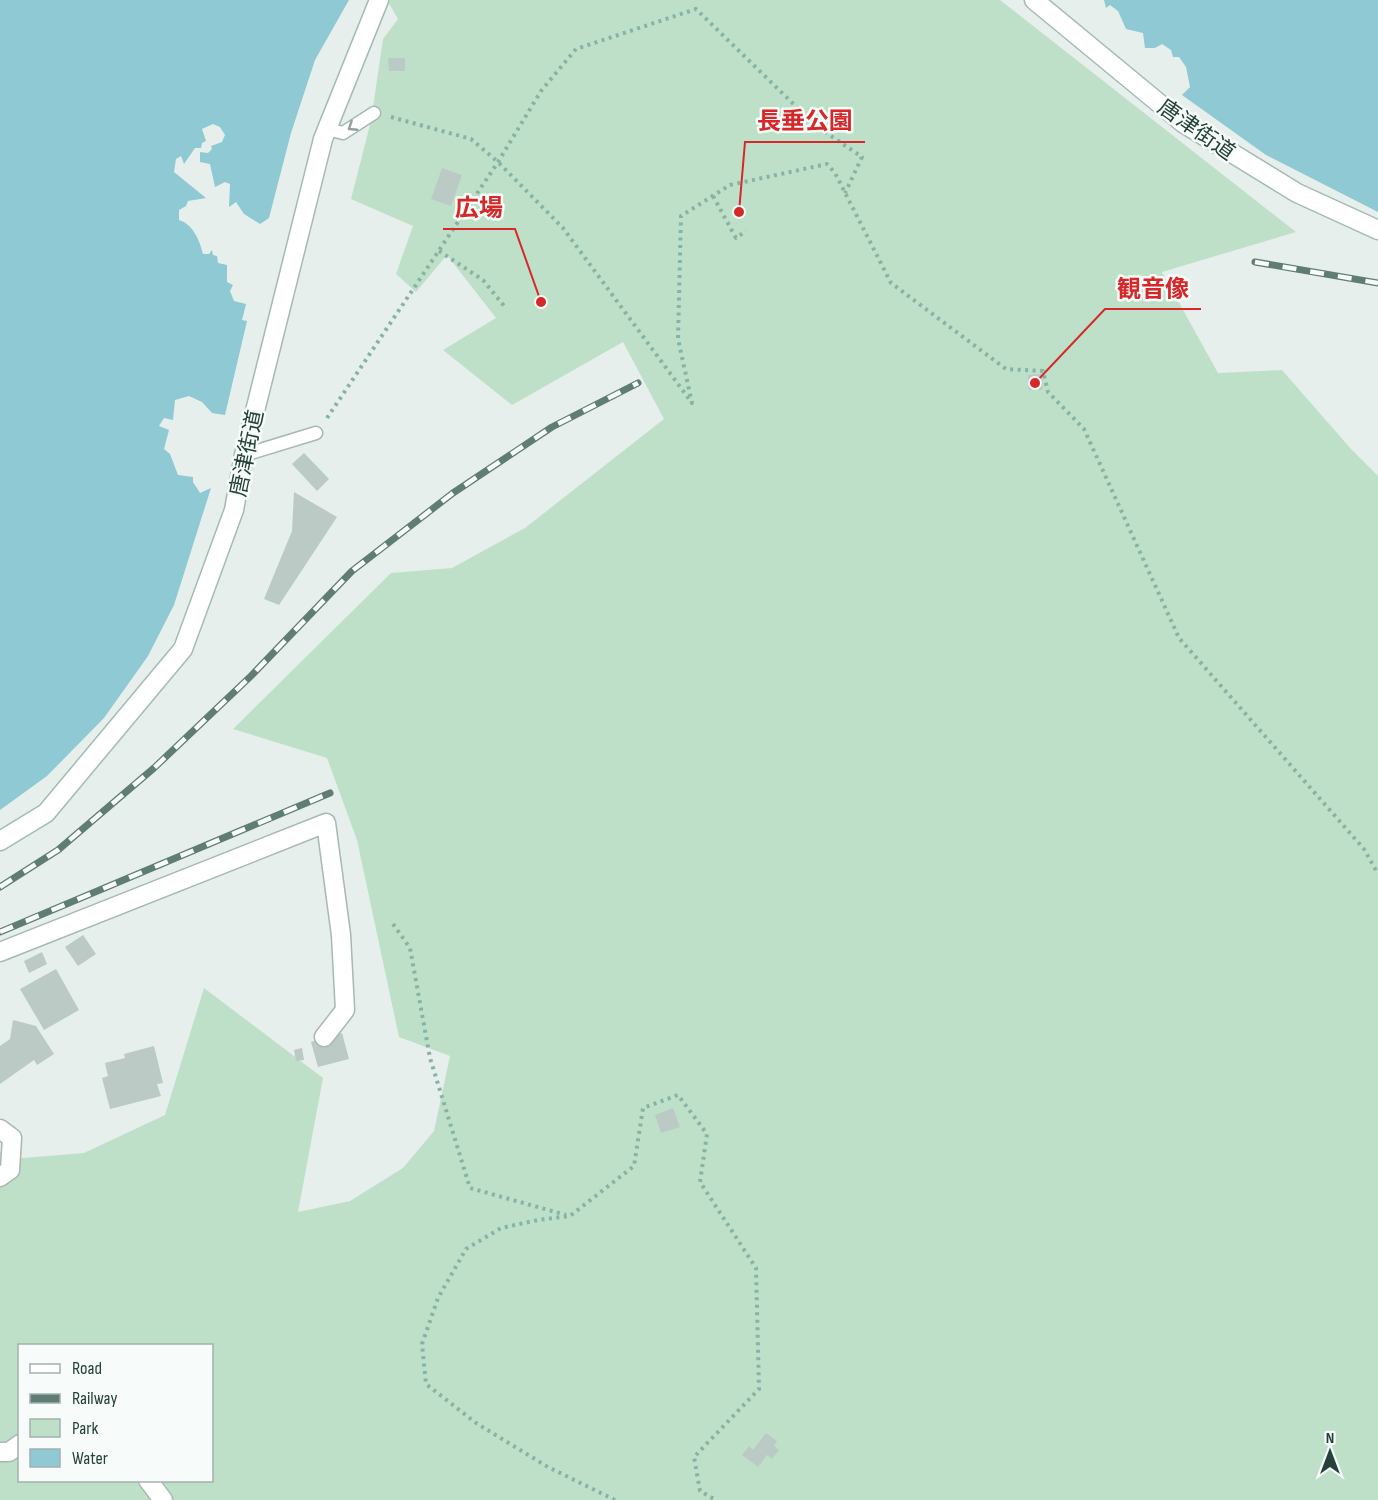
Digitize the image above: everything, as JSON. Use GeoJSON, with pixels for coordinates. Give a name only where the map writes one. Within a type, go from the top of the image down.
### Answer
{"type":"FeatureCollection","features":[{"type":"Feature","properties":{"kind":"street","name":"唐津街道"},"geometry":{"type":"LineString","coordinates":[[0,841],[46,813],[183,649],[234,510],[244,455],[327,129],[379,0]]}},
{"type":"Feature","properties":{"kind":"street","name":"唐津街道"},"geometry":{"type":"LineString","coordinates":[[1034,0],[1183,123],[1297,193],[1378,230]]}},
{"type":"Feature","properties":{"kind":"street"},"geometry":{"type":"LineString","coordinates":[[0,952],[327,823],[341,935],[345,1010],[324,1037]]}},
{"type":"Feature","properties":{"kind":"street"},"geometry":{"type":"LineString","coordinates":[[0,1129],[12,1138],[10,1170],[0,1177]]}},
{"type":"Feature","properties":{"kind":"street"},"geometry":{"type":"LineString","coordinates":[[0,1452],[9,1452],[18,1445]]}},
{"type":"Feature","properties":{"kind":"street"},"geometry":{"type":"LineString","coordinates":[[150,1482],[163,1500]]}},
{"type":"Feature","properties":{"kind":"lane"},"geometry":{"type":"LineString","coordinates":[[327,129],[343,133],[374,113]]}},
{"type":"Feature","properties":{"kind":"lane"},"geometry":{"type":"LineString","coordinates":[[244,455],[316,433]]}},
{"type":"Feature","properties":{"kind":"path"},"geometry":{"type":"LineString","coordinates":[[316,433],[352,384],[498,162],[541,91],[576,49],[696,9],[815,124],[862,157],[845,193]]}},
{"type":"Feature","properties":{"kind":"path"},"geometry":{"type":"LineString","coordinates":[[374,113],[471,139],[498,162],[563,228],[692,403],[678,339],[681,216],[730,185],[827,164],[845,193],[891,283],[1006,369],[1044,371],[1048,392],[1084,429],[1179,638],[1364,849],[1378,874]]}},
{"type":"Feature","properties":{"kind":"path"},"geometry":{"type":"LineString","coordinates":[[713,196],[736,238],[746,231]]}},
{"type":"Feature","properties":{"kind":"path"},"geometry":{"type":"LineString","coordinates":[[439,251],[483,280],[505,307]]}},
{"type":"Feature","properties":{"kind":"path"},"geometry":{"type":"LineString","coordinates":[[393,924],[410,948],[430,1058],[470,1188],[570,1216]]}},
{"type":"Feature","properties":{"kind":"path"},"geometry":{"type":"LineString","coordinates":[[615,1500],[548,1467],[476,1423],[426,1384],[422,1344],[438,1298],[466,1249],[501,1228],[570,1216],[634,1166],[643,1108],[678,1095],[707,1134],[700,1182],[756,1268],[759,1389],[694,1457],[700,1491],[716,1500]]}},
{"type":"Feature","properties":{"kind":"green space"},"geometry":{"type":"Polygon","coordinates":[[[387,0],[1000,0],[1296,232],[1162,272],[1218,373],[1282,370],[1351,449],[1378,476],[1378,1500],[0,1500],[0,1152],[11,1159],[84,1153],[165,1115],[204,988],[323,1078],[298,1212],[350,1201],[403,1168],[434,1131],[450,1056],[399,1037],[357,840],[327,758],[233,729],[391,573],[452,568],[525,528],[664,419],[623,342],[512,405],[443,350],[496,318],[447,255],[416,292],[396,274],[413,226],[351,199],[371,121],[383,39],[398,19],[387,0]]]}},
{"type":"Feature","properties":{"kind":"water"},"geometry":{"type":"Polygon","coordinates":[[[0,0],[349,0],[315,60],[291,133],[269,218],[260,224],[244,214],[236,202],[229,207],[230,184],[225,182],[215,187],[210,164],[200,162],[200,152],[208,153],[212,149],[211,146],[222,142],[225,135],[220,127],[213,124],[202,129],[206,141],[202,143],[201,148],[195,148],[184,164],[181,156],[176,159],[174,172],[206,198],[188,201],[186,206],[179,210],[179,220],[192,229],[203,254],[209,254],[212,250],[213,255],[217,256],[218,263],[227,265],[227,282],[233,285],[230,291],[234,301],[246,304],[242,320],[247,321],[225,415],[212,413],[202,402],[189,396],[175,400],[173,420],[164,418],[159,426],[169,430],[164,449],[170,454],[178,475],[193,477],[193,482],[200,493],[211,488],[174,605],[148,656],[104,718],[47,776],[0,810],[0,0]]]}},
{"type":"Feature","properties":{"kind":"water"},"geometry":{"type":"Polygon","coordinates":[[[1104,0],[1378,0],[1378,212],[1266,155],[1182,95],[1190,87],[1186,67],[1179,57],[1173,57],[1171,50],[1162,44],[1155,48],[1145,48],[1143,33],[1126,29],[1118,11],[1110,5],[1106,8],[1104,0]]]}},
{"type":"Feature","properties":{"kind":"building"},"geometry":{"type":"Polygon","coordinates":[[[388,58],[405,58],[405,71],[389,71],[388,58]]]}},
{"type":"Feature","properties":{"kind":"building"},"geometry":{"type":"Polygon","coordinates":[[[442,168],[462,175],[451,206],[431,199],[442,168]]]}},
{"type":"Feature","properties":{"kind":"building"},"geometry":{"type":"Polygon","coordinates":[[[1042,374],[1043,390],[1028,390],[1028,375],[1042,374]]]}},
{"type":"Feature","properties":{"kind":"building"},"geometry":{"type":"Polygon","coordinates":[[[304,453],[329,479],[317,491],[292,464],[304,453]]]}},
{"type":"Feature","properties":{"kind":"building"},"geometry":{"type":"Polygon","coordinates":[[[294,492],[337,517],[279,605],[264,599],[292,531],[294,492]]]}},
{"type":"Feature","properties":{"kind":"building"},"geometry":{"type":"Polygon","coordinates":[[[83,935],[96,954],[78,966],[65,947],[83,935]]]}},
{"type":"Feature","properties":{"kind":"building"},"geometry":{"type":"Polygon","coordinates":[[[42,952],[47,964],[29,973],[24,961],[42,952]]]}},
{"type":"Feature","properties":{"kind":"building"},"geometry":{"type":"Polygon","coordinates":[[[56,969],[79,1010],[44,1030],[20,989],[56,969]]]}},
{"type":"Feature","properties":{"kind":"building"},"geometry":{"type":"Polygon","coordinates":[[[13,1020],[36,1026],[54,1054],[37,1065],[34,1060],[0,1084],[0,1046],[10,1039],[13,1020]]]}},
{"type":"Feature","properties":{"kind":"building"},"geometry":{"type":"Polygon","coordinates":[[[342,1033],[349,1059],[318,1067],[311,1042],[342,1033]]]}},
{"type":"Feature","properties":{"kind":"building"},"geometry":{"type":"Polygon","coordinates":[[[154,1046],[163,1083],[157,1084],[161,1096],[110,1109],[102,1078],[108,1076],[105,1063],[125,1058],[124,1054],[154,1046]]]}},
{"type":"Feature","properties":{"kind":"building"},"geometry":{"type":"Polygon","coordinates":[[[302,1048],[304,1060],[296,1061],[294,1050],[302,1048]]]}},
{"type":"Feature","properties":{"kind":"building"},"geometry":{"type":"Polygon","coordinates":[[[673,1108],[680,1127],[661,1133],[655,1115],[673,1108]]]}},
{"type":"Feature","properties":{"kind":"building"},"geometry":{"type":"Polygon","coordinates":[[[766,1433],[777,1441],[774,1446],[779,1450],[772,1459],[767,1455],[758,1467],[742,1455],[749,1446],[753,1450],[766,1433]]]}},
{"type":"Feature","properties":{"kind":"railway"},"geometry":{"type":"LineString","coordinates":[[1255,262],[1378,283]]}},
{"type":"Feature","properties":{"kind":"railway"},"geometry":{"type":"LineString","coordinates":[[0,887],[58,850],[154,768],[251,676],[352,571],[453,493],[552,427],[638,383]]}},
{"type":"Feature","properties":{"kind":"railway"},"geometry":{"type":"LineString","coordinates":[[0,932],[330,793]]}},
{"type":"Feature","properties":{"kind":"place","name":"長垂公園"},"geometry":{"type":"Point","coordinates":[739,212]}},
{"type":"Feature","properties":{"kind":"place","name":"広場"},"geometry":{"type":"Point","coordinates":[541,302]}},
{"type":"Feature","properties":{"kind":"place","name":"観音像"},"geometry":{"type":"Point","coordinates":[1035,383]}}]}
